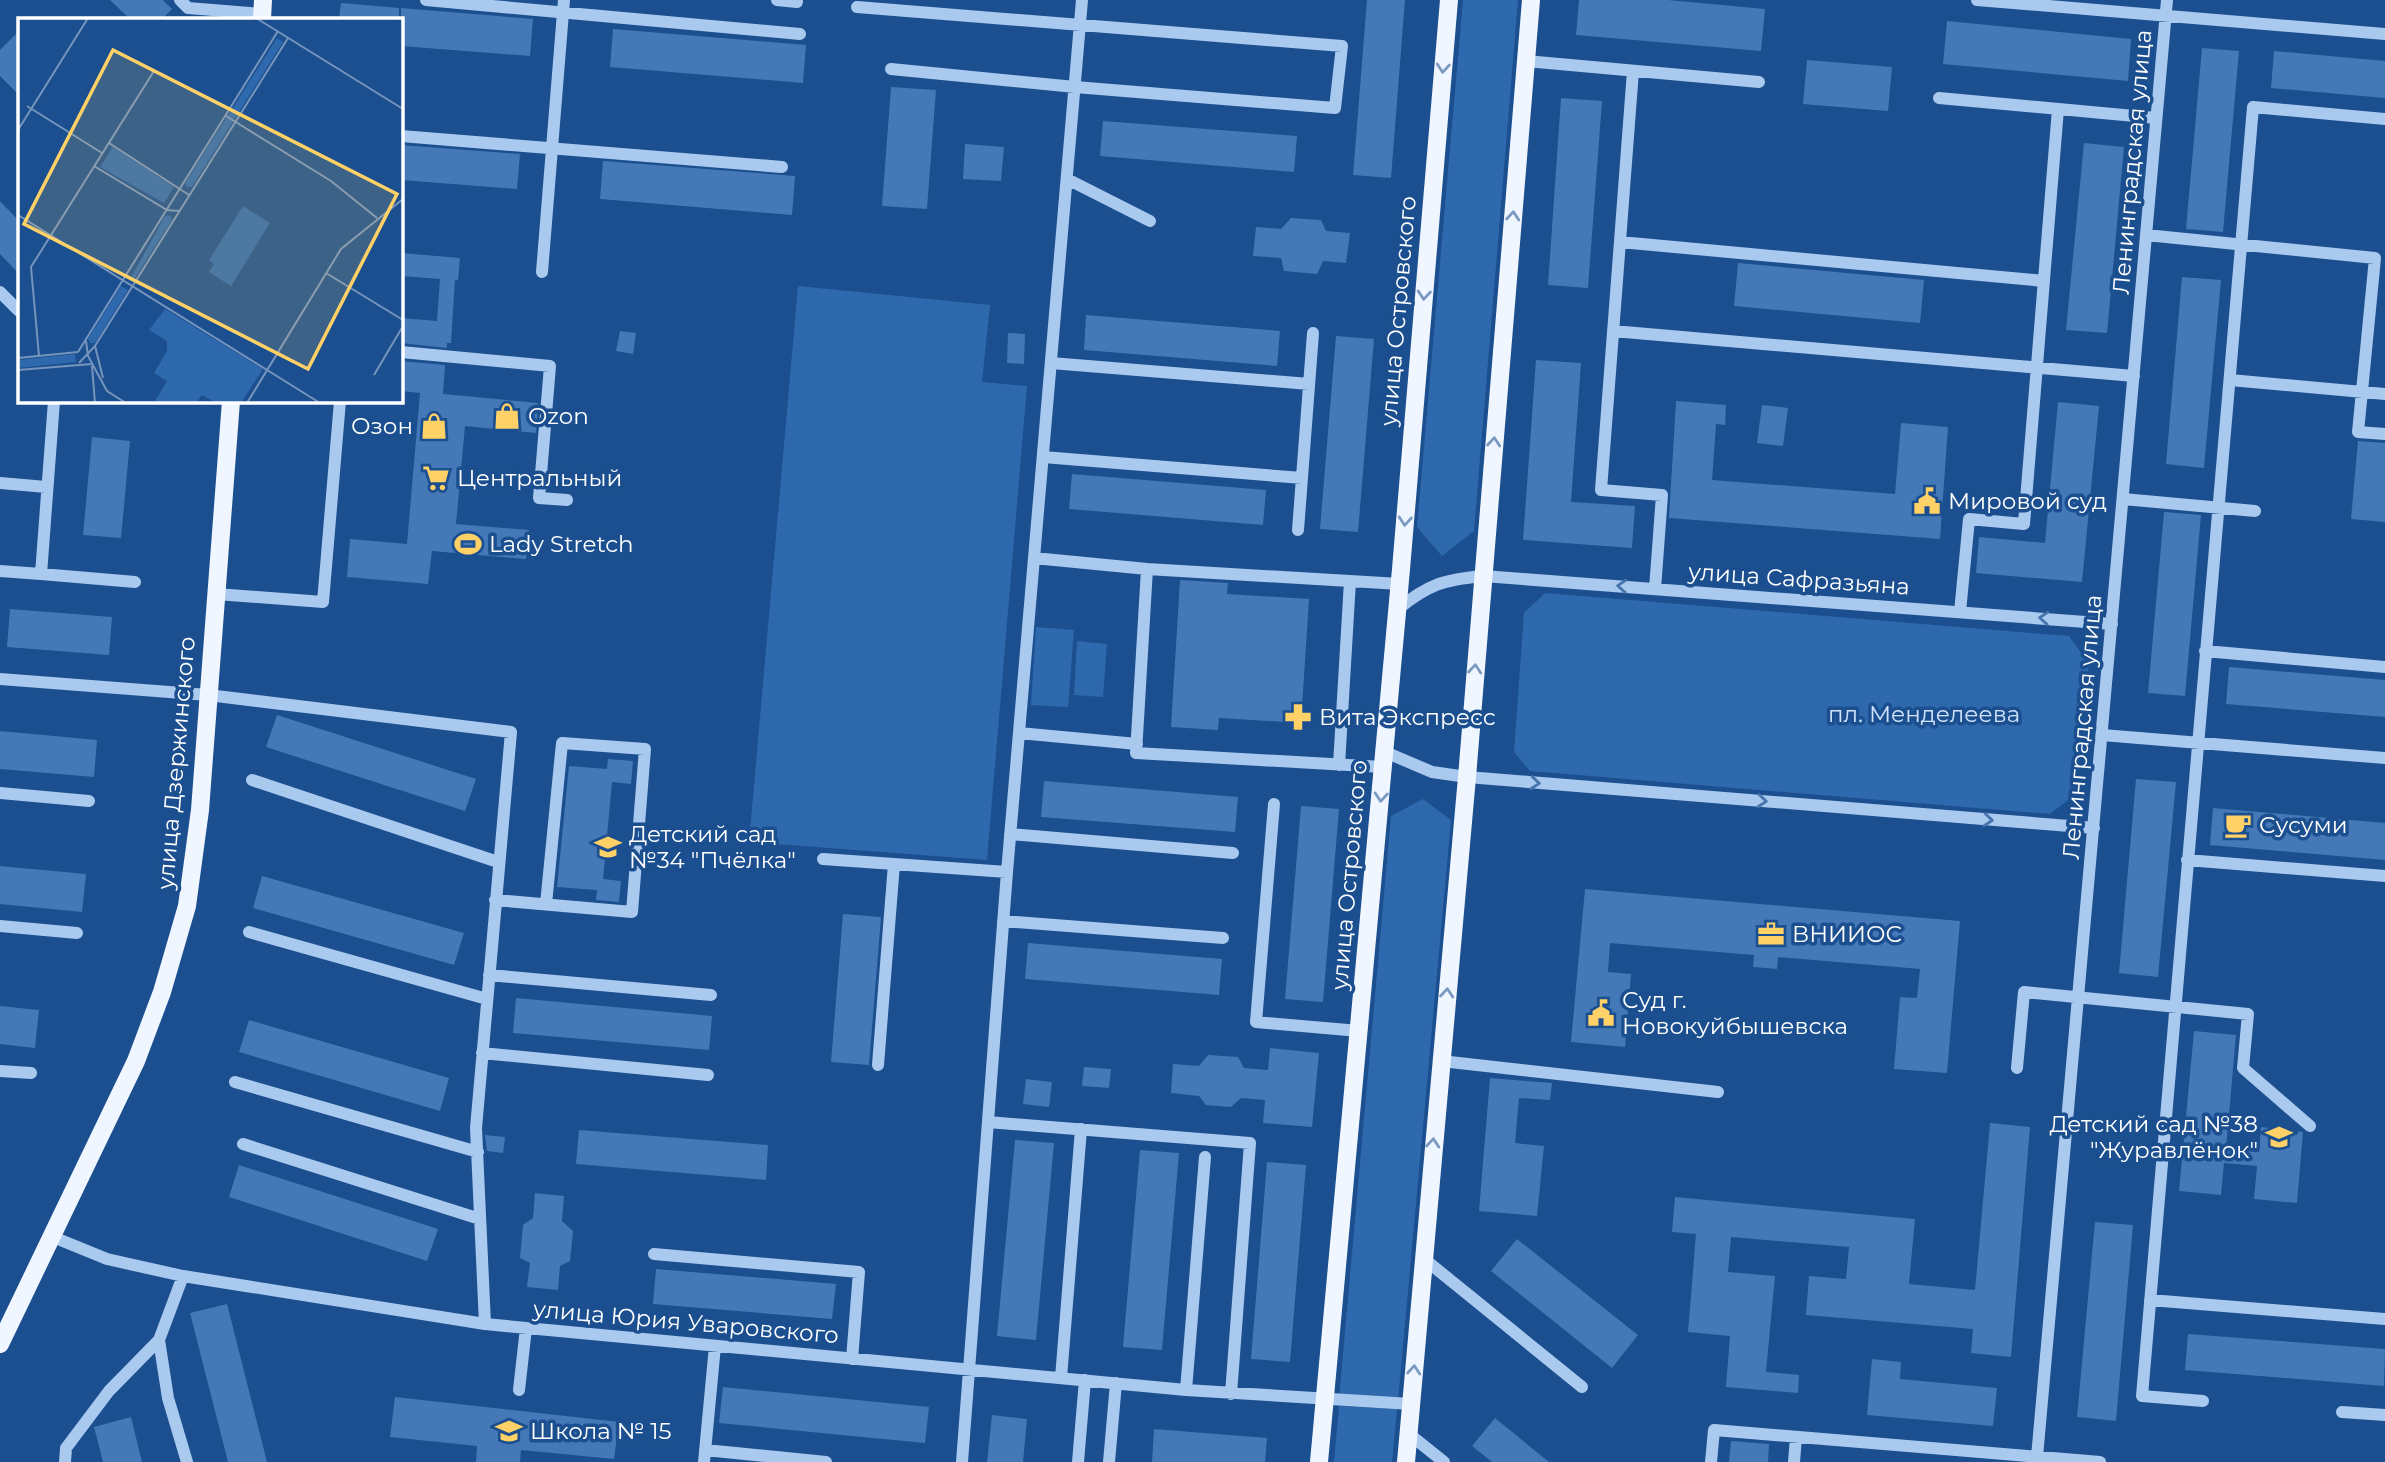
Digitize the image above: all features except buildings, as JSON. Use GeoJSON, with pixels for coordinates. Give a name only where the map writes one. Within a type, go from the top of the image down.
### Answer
{"type":"FeatureCollection","features":[{"type":"Feature","properties":{"kind":"main road","name":"улица Островского"},"geometry":{"type":"LineString","coordinates":[[1319,1462],[1398,609],[1448,0]]}},
{"type":"Feature","properties":{"kind":"main road"},"geometry":{"type":"LineString","coordinates":[[1406,1462],[1467,777],[1531,0]]}},
{"type":"Feature","properties":{"kind":"main road","name":"улица Дзержинского"},"geometry":{"type":"LineString","coordinates":[[0,1344],[7,1311],[53,1237],[136,1061],[162,992],[187,906],[200,810],[231,402]]}},
{"type":"Feature","properties":{"kind":"street"},"geometry":{"type":"LineString","coordinates":[[180,0],[188,8],[262,11]]}},
{"type":"Feature","properties":{"kind":"street"},"geometry":{"type":"LineString","coordinates":[[426,0],[564,6],[800,34]]}},
{"type":"Feature","properties":{"kind":"street"},"geometry":{"type":"LineString","coordinates":[[777,0],[797,2]]}},
{"type":"Feature","properties":{"kind":"street"},"geometry":{"type":"LineString","coordinates":[[962,1462],[1010,834],[1082,0]]}},
{"type":"Feature","properties":{"kind":"street"},"geometry":{"type":"LineString","coordinates":[[1978,0],[2385,34]]}},
{"type":"Feature","properties":{"kind":"street","name":"Ленинградская улица"},"geometry":{"type":"LineString","coordinates":[[2037,1457],[2167,0]]}},
{"type":"Feature","properties":{"kind":"street"},"geometry":{"type":"LineString","coordinates":[[541,272],[564,6]]}},
{"type":"Feature","properties":{"kind":"street"},"geometry":{"type":"LineString","coordinates":[[857,8],[1342,46],[1335,108],[891,69]]}},
{"type":"Feature","properties":{"kind":"street"},"geometry":{"type":"LineString","coordinates":[[1526,61],[1759,82]]}},
{"type":"Feature","properties":{"kind":"street"},"geometry":{"type":"LineString","coordinates":[[1633,71],[1601,490],[1662,495],[1655,589]]}},
{"type":"Feature","properties":{"kind":"street"},"geometry":{"type":"LineString","coordinates":[[1940,98],[2156,118]]}},
{"type":"Feature","properties":{"kind":"street"},"geometry":{"type":"LineString","coordinates":[[2203,1401],[2141,1396],[2253,107],[2385,119]]}},
{"type":"Feature","properties":{"kind":"street"},"geometry":{"type":"LineString","coordinates":[[1960,612],[1969,519],[2024,524],[2058,109]]}},
{"type":"Feature","properties":{"kind":"street"},"geometry":{"type":"LineString","coordinates":[[402,136],[782,167]]}},
{"type":"Feature","properties":{"kind":"street"},"geometry":{"type":"LineString","coordinates":[[1066,179],[1150,221]]}},
{"type":"Feature","properties":{"kind":"street"},"geometry":{"type":"LineString","coordinates":[[2146,235],[2375,258],[2358,432],[2385,434]]}},
{"type":"Feature","properties":{"kind":"street"},"geometry":{"type":"LineString","coordinates":[[1620,242],[2044,281]]}},
{"type":"Feature","properties":{"kind":"street"},"geometry":{"type":"LineString","coordinates":[[0,292],[18,310]]}},
{"type":"Feature","properties":{"kind":"street"},"geometry":{"type":"LineString","coordinates":[[1613,331],[2134,376]]}},
{"type":"Feature","properties":{"kind":"street"},"geometry":{"type":"LineString","coordinates":[[1298,530],[1313,333]]}},
{"type":"Feature","properties":{"kind":"street"},"geometry":{"type":"LineString","coordinates":[[402,352],[550,366],[539,498],[567,500]]}},
{"type":"Feature","properties":{"kind":"street"},"geometry":{"type":"LineString","coordinates":[[1051,363],[1309,384]]}},
{"type":"Feature","properties":{"kind":"street"},"geometry":{"type":"LineString","coordinates":[[2230,380],[2385,394]]}},
{"type":"Feature","properties":{"kind":"street"},"geometry":{"type":"LineString","coordinates":[[41,574],[54,402]]}},
{"type":"Feature","properties":{"kind":"street"},"geometry":{"type":"LineString","coordinates":[[216,594],[323,602],[340,402]]}},
{"type":"Feature","properties":{"kind":"street"},"geometry":{"type":"LineString","coordinates":[[1043,457],[1302,478]]}},
{"type":"Feature","properties":{"kind":"street"},"geometry":{"type":"LineString","coordinates":[[0,484],[46,487]]}},
{"type":"Feature","properties":{"kind":"street"},"geometry":{"type":"LineString","coordinates":[[2123,499],[2255,511]]}},
{"type":"Feature","properties":{"kind":"street"},"geometry":{"type":"LineString","coordinates":[[1034,558],[1147,569],[1400,584]]}},
{"type":"Feature","properties":{"kind":"street"},"geometry":{"type":"LineString","coordinates":[[1147,569],[1136,753],[1339,765],[1384,760],[1432,772],[1467,777],[2094,828]]}},
{"type":"Feature","properties":{"kind":"street"},"geometry":{"type":"LineString","coordinates":[[0,571],[135,582]]}},
{"type":"Feature","properties":{"kind":"street","name":"улица Сафразьяна"},"geometry":{"type":"LineString","coordinates":[[1398,609],[1423,589],[1452,579],[1483,576],[2112,624]]}},
{"type":"Feature","properties":{"kind":"street"},"geometry":{"type":"LineString","coordinates":[[1339,765],[1350,581]]}},
{"type":"Feature","properties":{"kind":"street"},"geometry":{"type":"LineString","coordinates":[[2205,651],[2385,667]]}},
{"type":"Feature","properties":{"kind":"street"},"geometry":{"type":"LineString","coordinates":[[0,679],[208,695],[511,732],[476,1128],[485,1324]]}},
{"type":"Feature","properties":{"kind":"street"},"geometry":{"type":"LineString","coordinates":[[1019,733],[1137,744]]}},
{"type":"Feature","properties":{"kind":"street"},"geometry":{"type":"LineString","coordinates":[[2102,735],[2385,758]]}},
{"type":"Feature","properties":{"kind":"street"},"geometry":{"type":"LineString","coordinates":[[495,900],[632,912],[645,749],[562,743],[546,904]]}},
{"type":"Feature","properties":{"kind":"street"},"geometry":{"type":"LineString","coordinates":[[251,780],[498,862]]}},
{"type":"Feature","properties":{"kind":"street"},"geometry":{"type":"LineString","coordinates":[[0,793],[89,801]]}},
{"type":"Feature","properties":{"kind":"street"},"geometry":{"type":"LineString","coordinates":[[1274,804],[1256,1022],[1359,1031]]}},
{"type":"Feature","properties":{"kind":"street"},"geometry":{"type":"LineString","coordinates":[[1010,834],[1233,853]]}},
{"type":"Feature","properties":{"kind":"street"},"geometry":{"type":"LineString","coordinates":[[823,859],[1007,873]]}},
{"type":"Feature","properties":{"kind":"street"},"geometry":{"type":"LineString","coordinates":[[2187,860],[2385,876]]}},
{"type":"Feature","properties":{"kind":"street"},"geometry":{"type":"LineString","coordinates":[[878,1065],[894,864]]}},
{"type":"Feature","properties":{"kind":"street"},"geometry":{"type":"LineString","coordinates":[[1003,921],[1223,938]]}},
{"type":"Feature","properties":{"kind":"street"},"geometry":{"type":"LineString","coordinates":[[0,926],[77,933]]}},
{"type":"Feature","properties":{"kind":"street"},"geometry":{"type":"LineString","coordinates":[[249,932],[487,999]]}},
{"type":"Feature","properties":{"kind":"street"},"geometry":{"type":"LineString","coordinates":[[489,975],[711,995]]}},
{"type":"Feature","properties":{"kind":"street"},"geometry":{"type":"LineString","coordinates":[[2017,1068],[2024,992],[2248,1014],[2243,1068],[2310,1126]]}},
{"type":"Feature","properties":{"kind":"street"},"geometry":{"type":"LineString","coordinates":[[482,1054],[708,1075]]}},
{"type":"Feature","properties":{"kind":"street"},"geometry":{"type":"LineString","coordinates":[[1441,1061],[1717,1092]]}},
{"type":"Feature","properties":{"kind":"street"},"geometry":{"type":"LineString","coordinates":[[0,1070],[31,1073]]}},
{"type":"Feature","properties":{"kind":"street"},"geometry":{"type":"LineString","coordinates":[[235,1082],[478,1152]]}},
{"type":"Feature","properties":{"kind":"street"},"geometry":{"type":"LineString","coordinates":[[988,1122],[1250,1143],[1231,1394]]}},
{"type":"Feature","properties":{"kind":"street"},"geometry":{"type":"LineString","coordinates":[[1061,1378],[1082,1129]]}},
{"type":"Feature","properties":{"kind":"street"},"geometry":{"type":"LineString","coordinates":[[243,1144],[481,1219]]}},
{"type":"Feature","properties":{"kind":"street"},"geometry":{"type":"LineString","coordinates":[[1186,1390],[1205,1157]]}},
{"type":"Feature","properties":{"kind":"street","name":"улица Юрия Уваровского"},"geometry":{"type":"LineString","coordinates":[[53,1237],[107,1259],[183,1276],[485,1324],[1231,1394],[1411,1404]]}},
{"type":"Feature","properties":{"kind":"street"},"geometry":{"type":"LineString","coordinates":[[654,1254],[859,1272],[852,1359]]}},
{"type":"Feature","properties":{"kind":"street"},"geometry":{"type":"LineString","coordinates":[[1423,1258],[1582,1387]]}},
{"type":"Feature","properties":{"kind":"street"},"geometry":{"type":"LineString","coordinates":[[65,1462],[66,1448],[109,1391],[159,1340],[183,1276]]}},
{"type":"Feature","properties":{"kind":"street"},"geometry":{"type":"LineString","coordinates":[[2150,1300],[2385,1319]]}},
{"type":"Feature","properties":{"kind":"street"},"geometry":{"type":"LineString","coordinates":[[519,1391],[526,1328]]}},
{"type":"Feature","properties":{"kind":"street"},"geometry":{"type":"LineString","coordinates":[[159,1340],[168,1398],[187,1462]]}},
{"type":"Feature","properties":{"kind":"street"},"geometry":{"type":"LineString","coordinates":[[715,1346],[705,1456],[826,1462]]}},
{"type":"Feature","properties":{"kind":"street"},"geometry":{"type":"LineString","coordinates":[[1078,1462],[1085,1380]]}},
{"type":"Feature","properties":{"kind":"street"},"geometry":{"type":"LineString","coordinates":[[1109,1462],[1116,1383]]}},
{"type":"Feature","properties":{"kind":"street"},"geometry":{"type":"LineString","coordinates":[[2342,1412],[2385,1415]]}},
{"type":"Feature","properties":{"kind":"street"},"geometry":{"type":"LineString","coordinates":[[1711,1462],[1714,1430],[2100,1462]]}},
{"type":"Feature","properties":{"kind":"street"},"geometry":{"type":"LineString","coordinates":[[1409,1434],[1444,1462]]}},
{"type":"Feature","properties":{"kind":"street"},"geometry":{"type":"LineString","coordinates":[[1794,1462],[1796,1437]]}},
{"type":"Feature","properties":{"kind":"green space"},"geometry":{"type":"Polygon","coordinates":[[[1463,0],[1518,0],[1474,531],[1442,556],[1417,527],[1463,0]]]}},
{"type":"Feature","properties":{"kind":"green space"},"geometry":{"type":"Polygon","coordinates":[[[798,286],[990,305],[982,382],[1027,386],[987,860],[749,842],[798,286]]]}},
{"type":"Feature","properties":{"kind":"green space","name":"пл. Менделеева"},"geometry":{"type":"Polygon","coordinates":[[[1545,593],[2069,636],[2089,664],[2076,794],[2050,814],[1530,771],[1514,752],[1524,613],[1545,593]]]}},
{"type":"Feature","properties":{"kind":"green space"},"geometry":{"type":"Polygon","coordinates":[[[1036,627],[1074,630],[1068,707],[1031,705],[1036,627]]]}},
{"type":"Feature","properties":{"kind":"green space"},"geometry":{"type":"Polygon","coordinates":[[[1077,641],[1107,644],[1103,697],[1074,695],[1077,641]]]}},
{"type":"Feature","properties":{"kind":"green space"},"geometry":{"type":"Polygon","coordinates":[[[1423,799],[1451,820],[1398,1401],[1339,1399],[1391,816],[1423,799]]]}},
{"type":"Feature","properties":{"kind":"green space"},"geometry":{"type":"Polygon","coordinates":[[[1339,1406],[1397,1409],[1392,1462],[1334,1462],[1339,1406]]]}},
{"type":"Feature","properties":{"kind":"place","name":"Ozon"},"geometry":{"type":"Point","coordinates":[507,416]}},
{"type":"Feature","properties":{"kind":"place","name":"Озон"},"geometry":{"type":"Point","coordinates":[434,426]}},
{"type":"Feature","properties":{"kind":"place","name":"Центральный"},"geometry":{"type":"Point","coordinates":[436,478]}},
{"type":"Feature","properties":{"kind":"place","name":"Мировой суд"},"geometry":{"type":"Point","coordinates":[1927,501]}},
{"type":"Feature","properties":{"kind":"place","name":"Lady Stretch"},"geometry":{"type":"Point","coordinates":[468,544]}},
{"type":"Feature","properties":{"kind":"place","name":"Вита Экспресс"},"geometry":{"type":"Point","coordinates":[1298,717]}},
{"type":"Feature","properties":{"kind":"place","name":"Сусуми"},"geometry":{"type":"Point","coordinates":[2238,825]}},
{"type":"Feature","properties":{"kind":"place","name":"Детский сад №34 \"Пчёлка\""},"geometry":{"type":"Point","coordinates":[608,847]}},
{"type":"Feature","properties":{"kind":"place","name":"ВНИИОС"},"geometry":{"type":"Point","coordinates":[1771,934]}},
{"type":"Feature","properties":{"kind":"place","name":"Суд г. Новокуйбышевска"},"geometry":{"type":"Point","coordinates":[1601,1013]}},
{"type":"Feature","properties":{"kind":"place","name":"Детский сад №38 \"Журавлёнок\""},"geometry":{"type":"Point","coordinates":[2279,1137]}},
{"type":"Feature","properties":{"kind":"place","name":"Школа № 15"},"geometry":{"type":"Point","coordinates":[509,1431]}}]}
